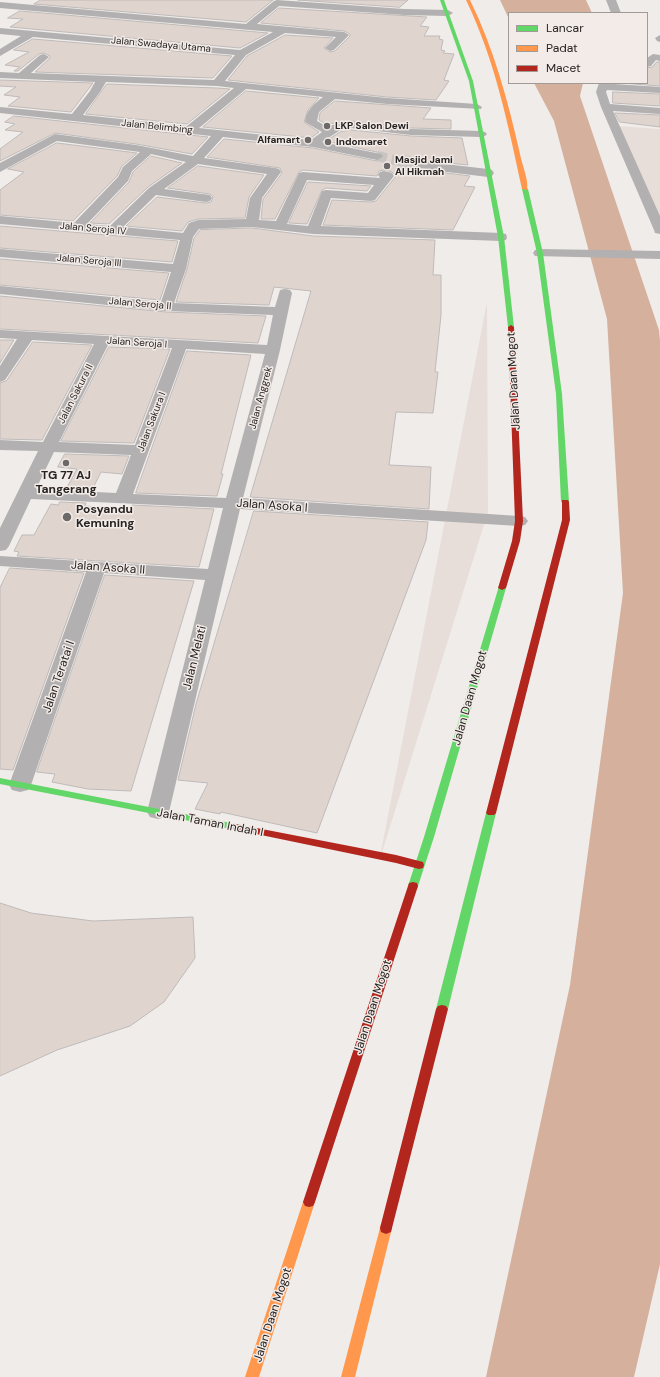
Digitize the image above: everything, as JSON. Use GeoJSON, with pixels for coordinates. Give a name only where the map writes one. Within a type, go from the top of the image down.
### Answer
{"type":"FeatureCollection","features":[{"type":"Feature","properties":{"kind":"main road","name":"Jalan Daan Mogot"},"geometry":{"type":"LineString","coordinates":[[252,1377],[429,837],[516,541],[519,521],[510,308],[501,237],[474,92],[448,13],[442,0]]}},
{"type":"Feature","properties":{"kind":"main road"},"geometry":{"type":"LineString","coordinates":[[348,1377],[566,520],[559,394],[546,254],[504,91],[480,23],[468,0]]}},
{"type":"Feature","properties":{"kind":"main road"},"geometry":{"type":"LineString","coordinates":[[474,92],[500,80]]}},
{"type":"Feature","properties":{"kind":"main road"},"geometry":{"type":"LineString","coordinates":[[471,81],[504,91]]}},
{"type":"Feature","properties":{"kind":"main road","name":"Jalan Taman Indah I"},"geometry":{"type":"LineString","coordinates":[[10,783],[396,858],[419,865]]}},
{"type":"Feature","properties":{"kind":"street"},"geometry":{"type":"LineString","coordinates":[[611,0],[616,12]]}},
{"type":"Feature","properties":{"kind":"street"},"geometry":{"type":"LineString","coordinates":[[265,1],[344,8],[448,13]]}},
{"type":"Feature","properties":{"kind":"street"},"geometry":{"type":"LineString","coordinates":[[248,27],[277,2]]}},
{"type":"Feature","properties":{"kind":"street"},"geometry":{"type":"LineString","coordinates":[[56,18],[80,3]]}},
{"type":"Feature","properties":{"kind":"street"},"geometry":{"type":"LineString","coordinates":[[0,5],[344,35],[330,48]]}},
{"type":"Feature","properties":{"kind":"street"},"geometry":{"type":"LineString","coordinates":[[323,33],[344,8]]}},
{"type":"Feature","properties":{"kind":"street"},"geometry":{"type":"LineString","coordinates":[[110,23],[120,15]]}},
{"type":"Feature","properties":{"kind":"street"},"geometry":{"type":"LineString","coordinates":[[0,52],[43,26]]}},
{"type":"Feature","properties":{"kind":"street"},"geometry":{"type":"LineString","coordinates":[[217,83],[242,53],[266,39],[272,38],[282,30]]}},
{"type":"Feature","properties":{"kind":"street","name":"Jalan Swadaya Utama"},"geometry":{"type":"LineString","coordinates":[[0,31],[242,53]]}},
{"type":"Feature","properties":{"kind":"street"},"geometry":{"type":"LineString","coordinates":[[92,39],[100,31]]}},
{"type":"Feature","properties":{"kind":"street"},"geometry":{"type":"LineString","coordinates":[[21,76],[44,57]]}},
{"type":"Feature","properties":{"kind":"street"},"geometry":{"type":"LineString","coordinates":[[648,63],[653,57],[660,58]]}},
{"type":"Feature","properties":{"kind":"street"},"geometry":{"type":"LineString","coordinates":[[69,78],[84,67]]}},
{"type":"Feature","properties":{"kind":"street"},"geometry":{"type":"LineString","coordinates":[[0,75],[217,83],[332,96],[463,108],[477,107]]}},
{"type":"Feature","properties":{"kind":"street"},"geometry":{"type":"LineString","coordinates":[[75,118],[95,92],[102,79]]}},
{"type":"Feature","properties":{"kind":"street"},"geometry":{"type":"LineString","coordinates":[[660,90],[603,84],[601,92],[606,107],[660,230]]}},
{"type":"Feature","properties":{"kind":"street"},"geometry":{"type":"LineString","coordinates":[[189,130],[243,86]]}},
{"type":"Feature","properties":{"kind":"street"},"geometry":{"type":"LineString","coordinates":[[332,96],[314,109],[311,116],[311,122],[324,129],[332,129]]}},
{"type":"Feature","properties":{"kind":"street"},"geometry":{"type":"LineString","coordinates":[[606,107],[660,111]]}},
{"type":"Feature","properties":{"kind":"street","name":"Jalan Belimbing"},"geometry":{"type":"LineString","coordinates":[[0,111],[165,127],[313,144],[370,162],[388,176],[382,182]]}},
{"type":"Feature","properties":{"kind":"street"},"geometry":{"type":"LineString","coordinates":[[313,144],[332,129],[343,125],[411,132],[481,134]]}},
{"type":"Feature","properties":{"kind":"street"},"geometry":{"type":"LineString","coordinates":[[77,227],[124,178],[126,170],[147,144],[165,127]]}},
{"type":"Feature","properties":{"kind":"street"},"geometry":{"type":"LineString","coordinates":[[113,230],[153,191],[196,160],[220,133]]}},
{"type":"Feature","properties":{"kind":"street"},"geometry":{"type":"LineString","coordinates":[[0,168],[54,137],[147,144],[196,160],[274,172],[256,198],[252,223]]}},
{"type":"Feature","properties":{"kind":"street"},"geometry":{"type":"LineString","coordinates":[[419,165],[488,173]]}},
{"type":"Feature","properties":{"kind":"street"},"geometry":{"type":"LineString","coordinates":[[280,224],[303,176],[382,182]]}},
{"type":"Feature","properties":{"kind":"street"},"geometry":{"type":"LineString","coordinates":[[314,230],[326,194],[371,197],[382,182]]}},
{"type":"Feature","properties":{"kind":"street"},"geometry":{"type":"LineString","coordinates":[[153,191],[206,198]]}},
{"type":"Feature","properties":{"kind":"street","name":"Jalan Seroja IV"},"geometry":{"type":"LineString","coordinates":[[0,220],[187,237]]}},
{"type":"Feature","properties":{"kind":"street"},"geometry":{"type":"LineString","coordinates":[[166,307],[179,269],[187,237],[194,226],[198,224],[280,224],[283,227],[314,230],[501,237]]}},
{"type":"Feature","properties":{"kind":"street","name":"Jalan Seroja III"},"geometry":{"type":"LineString","coordinates":[[0,254],[179,269]]}},
{"type":"Feature","properties":{"kind":"street"},"geometry":{"type":"LineString","coordinates":[[546,254],[660,255]]}},
{"type":"Feature","properties":{"kind":"street","name":"Jalan Seroja II"},"geometry":{"type":"LineString","coordinates":[[0,290],[166,307],[280,311]]}},
{"type":"Feature","properties":{"kind":"street","name":"Jalan Anggrek"},"geometry":{"type":"LineString","coordinates":[[233,503],[273,350],[285,292]]}},
{"type":"Feature","properties":{"kind":"street","name":"Jalan Seroja I"},"geometry":{"type":"LineString","coordinates":[[0,334],[180,346],[273,350]]}},
{"type":"Feature","properties":{"kind":"street"},"geometry":{"type":"LineString","coordinates":[[0,378],[27,336]]}},
{"type":"Feature","properties":{"kind":"street","name":"Jalan Sakura II"},"geometry":{"type":"LineString","coordinates":[[48,447],[103,341]]}},
{"type":"Feature","properties":{"kind":"street","name":"Jalan Sakura I"},"geometry":{"type":"LineString","coordinates":[[123,497],[180,346]]}},
{"type":"Feature","properties":{"kind":"street"},"geometry":{"type":"LineString","coordinates":[[0,445],[140,450]]}},
{"type":"Feature","properties":{"kind":"street"},"geometry":{"type":"LineString","coordinates":[[0,546],[48,447]]}},
{"type":"Feature","properties":{"kind":"street","name":"Jalan Asoka I"},"geometry":{"type":"LineString","coordinates":[[25,494],[123,497],[233,503],[519,521]]}},
{"type":"Feature","properties":{"kind":"street","name":"Jalan Melati"},"geometry":{"type":"LineString","coordinates":[[158,812],[233,503]]}},
{"type":"Feature","properties":{"kind":"street","name":"Jalan Asoka II"},"geometry":{"type":"LineString","coordinates":[[0,561],[216,575]]}},
{"type":"Feature","properties":{"kind":"street","name":"Jalan Teratai I"},"geometry":{"type":"LineString","coordinates":[[10,783],[97,568]]}},
{"type":"Feature","properties":{"kind":"shaded area"},"geometry":{"type":"Polygon","coordinates":[[[500,0],[586,0],[592,12],[508,12],[508,17],[500,0]]]}},
{"type":"Feature","properties":{"kind":"shaded area"},"geometry":{"type":"Polygon","coordinates":[[[535,84],[583,84],[580,96],[659,330],[660,341],[660,1264],[634,1377],[486,1377],[570,985],[623,593],[607,319],[554,121],[535,84]]]}},
{"type":"Feature","properties":{"kind":"shaded area"},"geometry":{"type":"Polygon","coordinates":[[[618,126],[660,129],[660,218],[618,126]]]}},
{"type":"Feature","properties":{"kind":"shaded area"},"geometry":{"type":"Polygon","coordinates":[[[487,302],[488,512],[379,862],[487,302]]]}},
{"type":"Feature","properties":{"kind":"building"},"geometry":{"type":"Polygon","coordinates":[[[41,0],[273,0],[246,22],[34,4],[41,0]]]}},
{"type":"Feature","properties":{"kind":"building"},"geometry":{"type":"Polygon","coordinates":[[[298,0],[408,0],[400,7],[298,0]]]}},
{"type":"Feature","properties":{"kind":"building"},"geometry":{"type":"Polygon","coordinates":[[[279,8],[427,17],[420,26],[429,27],[424,36],[440,36],[439,39],[443,40],[441,50],[445,51],[443,53],[454,54],[444,80],[449,81],[436,100],[387,97],[228,80],[247,56],[285,35],[333,38],[324,48],[330,52],[335,51],[350,36],[350,34],[344,31],[261,23],[279,8]]]}},
{"type":"Feature","properties":{"kind":"building"},"geometry":{"type":"Polygon","coordinates":[[[20,11],[268,33],[240,48],[10,27],[23,19],[8,18],[20,11]]]}},
{"type":"Feature","properties":{"kind":"building"},"geometry":{"type":"Polygon","coordinates":[[[33,39],[232,56],[213,78],[35,72],[50,58],[50,56],[44,53],[39,54],[18,71],[14,71],[20,67],[5,65],[29,52],[14,50],[33,39]]]}},
{"type":"Feature","properties":{"kind":"building"},"geometry":{"type":"Polygon","coordinates":[[[657,62],[660,62],[660,86],[635,84],[648,84],[648,68],[652,67],[657,62]]]}},
{"type":"Feature","properties":{"kind":"building"},"geometry":{"type":"Polygon","coordinates":[[[0,80],[93,83],[71,112],[8,106],[20,97],[4,95],[16,87],[0,86],[0,80]]]}},
{"type":"Feature","properties":{"kind":"building"},"geometry":{"type":"Polygon","coordinates":[[[107,84],[230,89],[187,124],[86,114],[107,84]]]}},
{"type":"Feature","properties":{"kind":"building"},"geometry":{"type":"Polygon","coordinates":[[[246,91],[319,98],[308,110],[304,122],[319,132],[311,138],[203,127],[246,91]]]}},
{"type":"Feature","properties":{"kind":"building"},"geometry":{"type":"Polygon","coordinates":[[[613,92],[660,94],[660,106],[613,103],[613,92]]]}},
{"type":"Feature","properties":{"kind":"building"},"geometry":{"type":"Polygon","coordinates":[[[335,101],[431,108],[423,119],[451,120],[451,129],[411,128],[351,121],[326,124],[319,120],[320,113],[335,101]]]}},
{"type":"Feature","properties":{"kind":"building"},"geometry":{"type":"Polygon","coordinates":[[[615,113],[660,115],[660,127],[620,122],[615,113]]]}},
{"type":"Feature","properties":{"kind":"building"},"geometry":{"type":"Polygon","coordinates":[[[14,116],[208,137],[192,154],[136,144],[55,133],[0,161],[0,149],[23,132],[5,130],[15,124],[5,122],[14,116]]]}},
{"type":"Feature","properties":{"kind":"building"},"geometry":{"type":"Polygon","coordinates":[[[351,130],[411,136],[462,138],[468,165],[419,160],[412,164],[415,169],[470,176],[464,186],[475,187],[453,230],[323,225],[332,200],[376,201],[396,176],[392,172],[384,170],[379,171],[377,176],[303,170],[299,172],[275,219],[261,219],[263,199],[282,173],[280,168],[207,157],[224,139],[313,148],[377,161],[384,157],[381,153],[326,141],[340,132],[351,130]]]}},
{"type":"Feature","properties":{"kind":"building"},"geometry":{"type":"Polygon","coordinates":[[[57,143],[137,153],[122,166],[117,176],[73,221],[0,215],[0,190],[24,172],[8,169],[57,143]]]}},
{"type":"Feature","properties":{"kind":"building"},"geometry":{"type":"Polygon","coordinates":[[[151,156],[182,163],[148,187],[109,224],[90,223],[129,182],[133,172],[151,156]]]}},
{"type":"Feature","properties":{"kind":"building"},"geometry":{"type":"Polygon","coordinates":[[[198,166],[264,175],[249,197],[245,218],[198,219],[188,222],[182,231],[126,226],[157,197],[206,203],[211,202],[213,197],[210,194],[168,188],[198,166]]]}},
{"type":"Feature","properties":{"kind":"building"},"geometry":{"type":"Polygon","coordinates":[[[308,182],[371,186],[367,191],[326,188],[322,190],[307,224],[289,223],[308,182]]]}},
{"type":"Feature","properties":{"kind":"building"},"geometry":{"type":"Polygon","coordinates":[[[0,226],[178,241],[172,262],[0,248],[0,226]]]}},
{"type":"Feature","properties":{"kind":"building"},"geometry":{"type":"Polygon","coordinates":[[[252,228],[313,236],[435,240],[433,275],[441,275],[441,315],[435,372],[438,372],[433,413],[396,412],[389,465],[431,467],[429,509],[250,497],[311,291],[274,287],[269,305],[176,302],[187,269],[194,238],[200,230],[252,228]]]}},
{"type":"Feature","properties":{"kind":"building"},"geometry":{"type":"Polygon","coordinates":[[[0,259],[169,273],[160,300],[0,285],[0,259]]]}},
{"type":"Feature","properties":{"kind":"building"},"geometry":{"type":"Polygon","coordinates":[[[0,296],[166,312],[266,316],[258,343],[0,329],[0,296]]]}},
{"type":"Feature","properties":{"kind":"building"},"geometry":{"type":"Polygon","coordinates":[[[0,340],[14,340],[0,363],[0,340]]]}},
{"type":"Feature","properties":{"kind":"building"},"geometry":{"type":"Polygon","coordinates":[[[33,342],[92,345],[42,440],[0,439],[0,383],[6,381],[33,342]]]}},
{"type":"Feature","properties":{"kind":"building"},"geometry":{"type":"Polygon","coordinates":[[[109,347],[170,349],[134,443],[61,441],[109,347]]]}},
{"type":"Feature","properties":{"kind":"building"},"geometry":{"type":"Polygon","coordinates":[[[187,351],[251,355],[221,474],[223,474],[217,496],[136,493],[187,351]]]}},
{"type":"Feature","properties":{"kind":"building"},"geometry":{"type":"Polygon","coordinates":[[[65,454],[129,456],[122,474],[101,472],[92,490],[66,489],[77,469],[58,467],[65,454]]]}},
{"type":"Feature","properties":{"kind":"building"},"geometry":{"type":"Polygon","coordinates":[[[60,502],[86,503],[85,506],[131,509],[132,505],[214,509],[199,567],[17,556],[19,552],[14,551],[22,535],[34,535],[51,504],[58,505],[60,502]]]}},
{"type":"Feature","properties":{"kind":"building"},"geometry":{"type":"Polygon","coordinates":[[[254,511],[428,522],[426,540],[317,833],[221,812],[220,814],[195,809],[208,783],[178,780],[196,704],[254,511]]]}},
{"type":"Feature","properties":{"kind":"building"},"geometry":{"type":"Polygon","coordinates":[[[10,568],[84,573],[13,770],[0,769],[0,588],[10,568]]]}},
{"type":"Feature","properties":{"kind":"building"},"geometry":{"type":"Polygon","coordinates":[[[105,575],[194,581],[131,791],[88,789],[52,782],[55,774],[37,772],[105,575]]]}},
{"type":"Feature","properties":{"kind":"building"},"geometry":{"type":"Polygon","coordinates":[[[0,903],[31,913],[93,921],[193,917],[195,958],[164,1002],[130,1026],[57,1050],[0,1076],[0,903]]]}},
{"type":"Feature","properties":{"kind":"tunnel"},"geometry":{"type":"LineString","coordinates":[[377,156],[404,162]]}},
{"type":"Feature","properties":{"kind":"tunnel"},"geometry":{"type":"LineString","coordinates":[[399,161],[404,162]]}},
{"type":"Feature","properties":{"kind":"tunnel"},"geometry":{"type":"LineString","coordinates":[[404,162],[419,165]]}},
{"type":"Feature","properties":{"kind":"traffic: fast"},"geometry":{"type":"LineString","coordinates":[[442,0],[471,81],[501,237],[511,327]]}},
{"type":"Feature","properties":{"kind":"traffic: fast"},"geometry":{"type":"LineString","coordinates":[[525,189],[540,253],[559,394],[565,502]]}},
{"type":"Feature","properties":{"kind":"traffic: fast"},"geometry":{"type":"LineString","coordinates":[[413,886],[429,837],[502,588]]}},
{"type":"Feature","properties":{"kind":"traffic: fast"},"geometry":{"type":"LineString","coordinates":[[0,781],[236,827]]}},
{"type":"Feature","properties":{"kind":"traffic: fast"},"geometry":{"type":"LineString","coordinates":[[442,1009],[491,813]]}},
{"type":"Feature","properties":{"kind":"traffic: slow"},"geometry":{"type":"LineString","coordinates":[[468,0],[479,22],[496,69],[509,117],[525,189]]}},
{"type":"Feature","properties":{"kind":"traffic: slow"},"geometry":{"type":"LineString","coordinates":[[252,1377],[309,1202]]}},
{"type":"Feature","properties":{"kind":"traffic: slow"},"geometry":{"type":"LineString","coordinates":[[348,1377],[386,1228]]}},
{"type":"Feature","properties":{"kind":"traffic: jam"},"geometry":{"type":"LineString","coordinates":[[502,588],[516,541],[519,521],[511,327]]}},
{"type":"Feature","properties":{"kind":"traffic: jam"},"geometry":{"type":"LineString","coordinates":[[491,813],[566,520],[565,502]]}},
{"type":"Feature","properties":{"kind":"traffic: jam"},"geometry":{"type":"LineString","coordinates":[[236,827],[419,865]]}},
{"type":"Feature","properties":{"kind":"traffic: jam"},"geometry":{"type":"LineString","coordinates":[[309,1202],[413,886]]}},
{"type":"Feature","properties":{"kind":"traffic: jam"},"geometry":{"type":"LineString","coordinates":[[386,1228],[442,1009]]}},
{"type":"Feature","properties":{"kind":"place","name":"LKP Salon Dewi"},"geometry":{"type":"Point","coordinates":[327,126]}},
{"type":"Feature","properties":{"kind":"place","name":"Alfamart"},"geometry":{"type":"Point","coordinates":[308,140]}},
{"type":"Feature","properties":{"kind":"place","name":"Indomaret"},"geometry":{"type":"Point","coordinates":[328,142]}},
{"type":"Feature","properties":{"kind":"place","name":"Masjid Jami Al Hikmah"},"geometry":{"type":"Point","coordinates":[387,166]}},
{"type":"Feature","properties":{"kind":"place","name":"TG 77 AJ Tangerang"},"geometry":{"type":"Point","coordinates":[66,463]}},
{"type":"Feature","properties":{"kind":"place","name":"Posyandu Kemuning"},"geometry":{"type":"Point","coordinates":[67,517]}}]}
